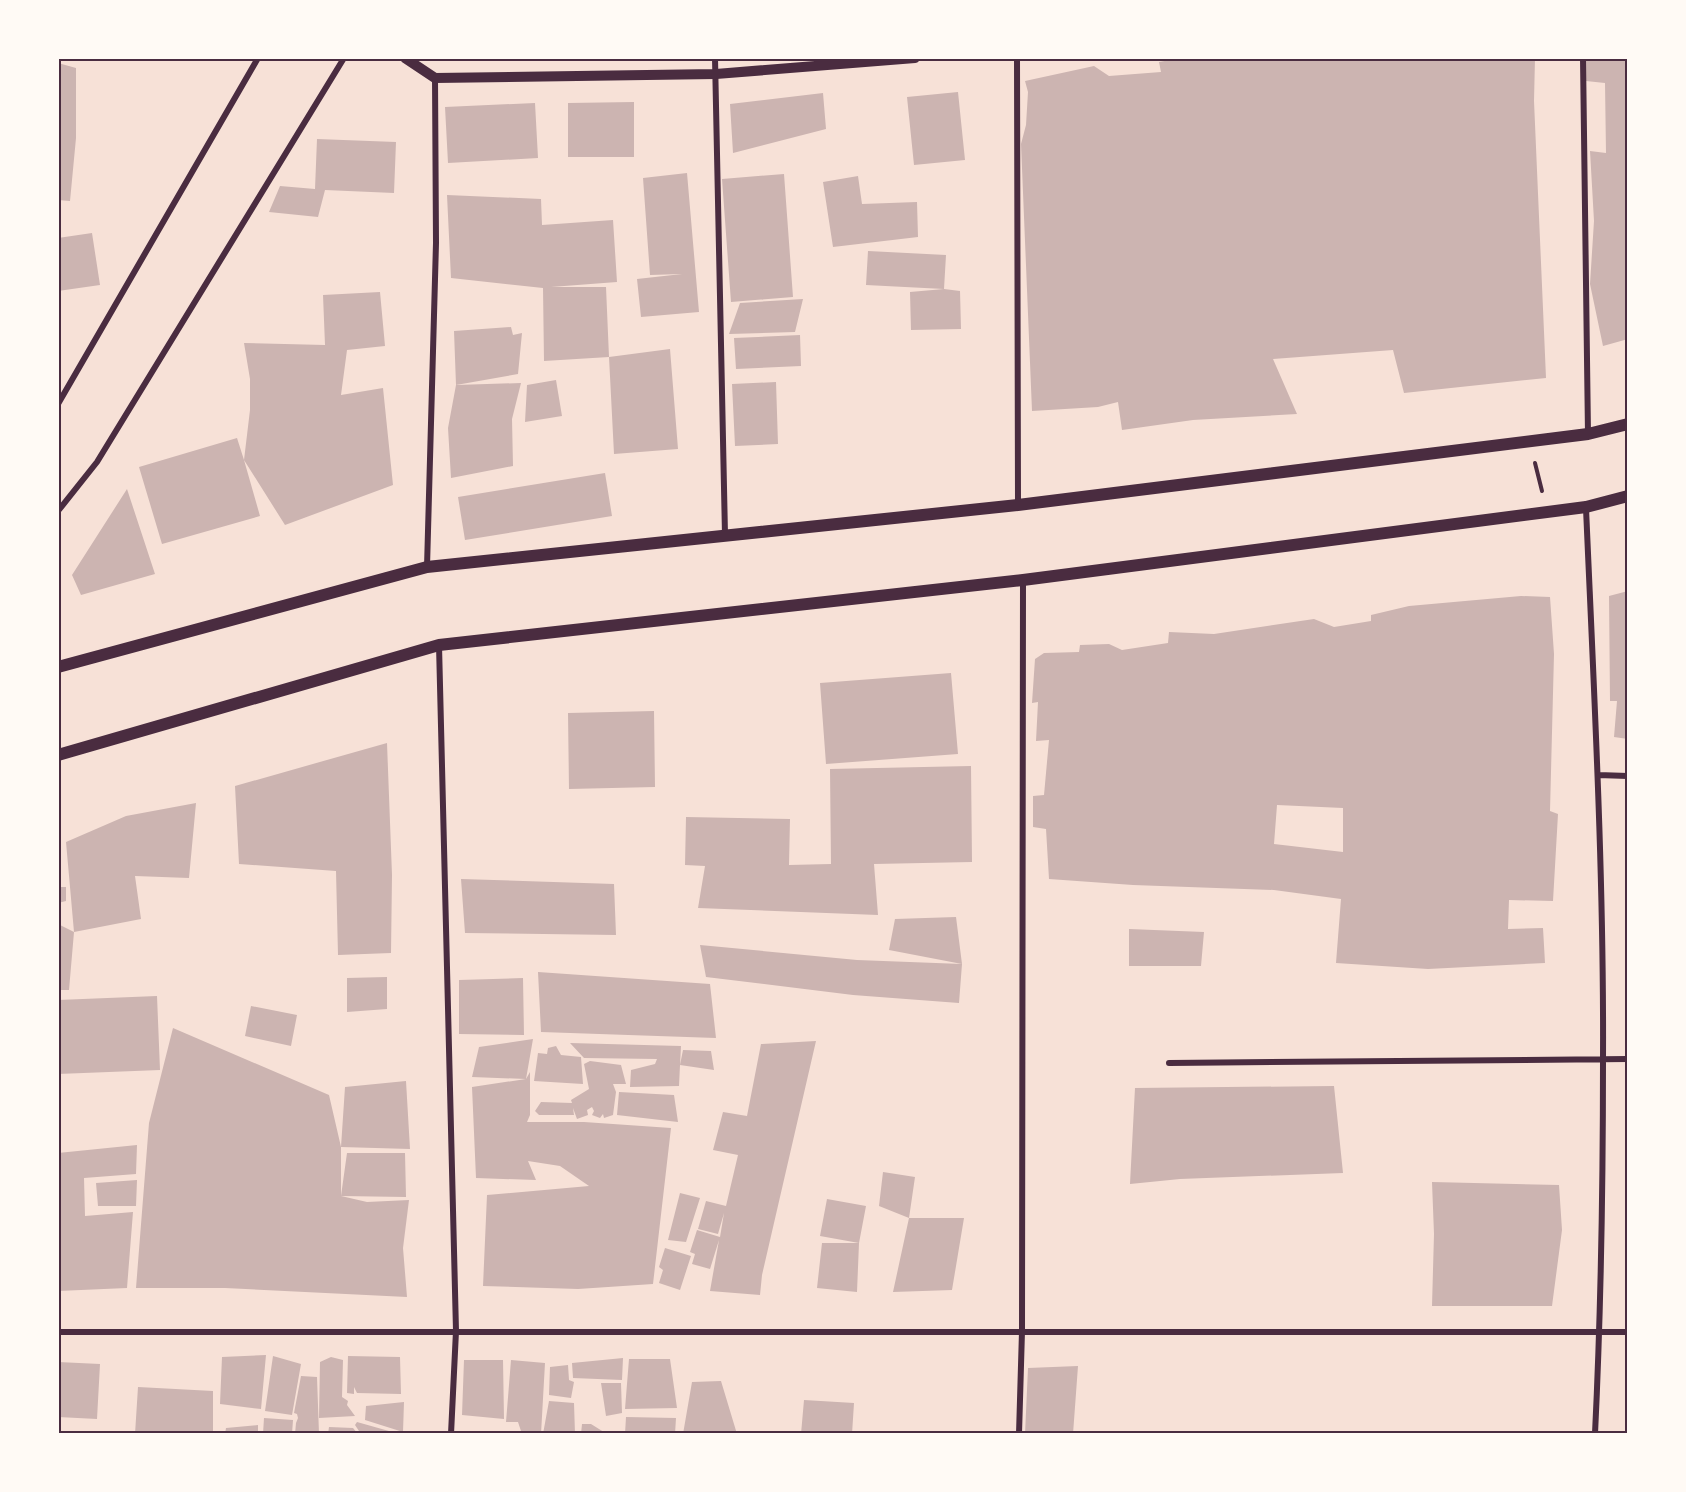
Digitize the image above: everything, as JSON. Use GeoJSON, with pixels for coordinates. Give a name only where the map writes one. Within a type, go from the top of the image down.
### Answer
{"type":"FeatureCollection","features":[{"type":"Feature","properties":{"kind":"main road"},"geometry":{"type":"LineString","coordinates":[[58,667],[427,567],[1018,505],[1588,434],[1628,424]]}},
{"type":"Feature","properties":{"kind":"main road"},"geometry":{"type":"LineString","coordinates":[[58,754],[439,645],[1023,580],[1586,507],[1628,496]]}},
{"type":"Feature","properties":{"kind":"street"},"geometry":{"type":"LineString","coordinates":[[58,404],[258,58]]}},
{"type":"Feature","properties":{"kind":"street"},"geometry":{"type":"LineString","coordinates":[[58,511],[98,462],[344,58]]}},
{"type":"Feature","properties":{"kind":"street"},"geometry":{"type":"LineString","coordinates":[[405,58],[435,78],[716,74],[915,58]]}},
{"type":"Feature","properties":{"kind":"street"},"geometry":{"type":"LineString","coordinates":[[715,58],[725,535]]}},
{"type":"Feature","properties":{"kind":"street"},"geometry":{"type":"LineString","coordinates":[[1017,58],[1018,505]]}},
{"type":"Feature","properties":{"kind":"street"},"geometry":{"type":"LineString","coordinates":[[1583,58],[1588,434]]}},
{"type":"Feature","properties":{"kind":"street"},"geometry":{"type":"LineString","coordinates":[[427,567],[436,243],[435,78]]}},
{"type":"Feature","properties":{"kind":"street"},"geometry":{"type":"LineString","coordinates":[[1586,507],[1598,775],[1604,1060],[1600,1331],[1595,1434]]}},
{"type":"Feature","properties":{"kind":"street"},"geometry":{"type":"LineString","coordinates":[[1019,1434],[1022,1331],[1023,580]]}},
{"type":"Feature","properties":{"kind":"street"},"geometry":{"type":"LineString","coordinates":[[439,645],[456,1331],[451,1434]]}},
{"type":"Feature","properties":{"kind":"street"},"geometry":{"type":"LineString","coordinates":[[1598,775],[1628,776]]}},
{"type":"Feature","properties":{"kind":"street"},"geometry":{"type":"LineString","coordinates":[[1169,1063],[1628,1059]]}},
{"type":"Feature","properties":{"kind":"street"},"geometry":{"type":"LineString","coordinates":[[58,1332],[1628,1332]]}},
{"type":"Feature","properties":{"kind":"path"},"geometry":{"type":"LineString","coordinates":[[1530,441],[1547,512]]}},
{"type":"Feature","properties":{"kind":"building"},"geometry":{"type":"Polygon","coordinates":[[[1181,58],[1233,58],[1237,60],[1242,58],[1535,58],[1534,101],[1546,378],[1404,393],[1393,350],[1273,359],[1297,414],[1193,420],[1122,430],[1118,402],[1098,407],[1032,411],[1021,144],[1026,125],[1028,92],[1025,81],[1094,66],[1109,76],[1161,72],[1159,62],[1181,58]]]}},
{"type":"Feature","properties":{"kind":"building"},"geometry":{"type":"Polygon","coordinates":[[[1585,58],[1628,58],[1628,339],[1603,346],[1590,284],[1594,221],[1590,151],[1606,153],[1605,83],[1586,81],[1585,58]]]}},
{"type":"Feature","properties":{"kind":"building"},"geometry":{"type":"Polygon","coordinates":[[[58,63],[76,68],[76,138],[70,201],[58,200],[58,63]]]}},
{"type":"Feature","properties":{"kind":"building"},"geometry":{"type":"Polygon","coordinates":[[[958,92],[965,160],[914,165],[907,97],[958,92]]]}},
{"type":"Feature","properties":{"kind":"building"},"geometry":{"type":"Polygon","coordinates":[[[823,93],[826,129],[733,153],[730,104],[823,93]]]}},
{"type":"Feature","properties":{"kind":"building"},"geometry":{"type":"Polygon","coordinates":[[[634,102],[634,157],[568,157],[568,103],[634,102]]]}},
{"type":"Feature","properties":{"kind":"building"},"geometry":{"type":"Polygon","coordinates":[[[535,103],[538,158],[448,163],[445,107],[535,103]]]}},
{"type":"Feature","properties":{"kind":"building"},"geometry":{"type":"Polygon","coordinates":[[[317,139],[396,142],[394,193],[325,190],[318,217],[269,212],[280,186],[315,189],[317,139]]]}},
{"type":"Feature","properties":{"kind":"building"},"geometry":{"type":"Polygon","coordinates":[[[687,173],[699,312],[641,317],[637,279],[682,274],[650,275],[643,178],[687,173]]]}},
{"type":"Feature","properties":{"kind":"building"},"geometry":{"type":"Polygon","coordinates":[[[784,174],[793,297],[731,302],[722,179],[784,174]]]}},
{"type":"Feature","properties":{"kind":"building"},"geometry":{"type":"Polygon","coordinates":[[[858,176],[862,204],[917,202],[918,237],[833,247],[823,182],[858,176]]]}},
{"type":"Feature","properties":{"kind":"building"},"geometry":{"type":"Polygon","coordinates":[[[447,195],[541,199],[542,225],[613,220],[617,282],[551,287],[606,287],[609,357],[544,361],[543,288],[451,278],[447,195]]]}},
{"type":"Feature","properties":{"kind":"building"},"geometry":{"type":"Polygon","coordinates":[[[92,233],[100,285],[58,291],[58,238],[92,233]]]}},
{"type":"Feature","properties":{"kind":"building"},"geometry":{"type":"Polygon","coordinates":[[[868,251],[946,255],[944,289],[866,285],[868,251]]]}},
{"type":"Feature","properties":{"kind":"building"},"geometry":{"type":"Polygon","coordinates":[[[944,289],[960,291],[961,329],[911,330],[910,292],[944,289]]]}},
{"type":"Feature","properties":{"kind":"building"},"geometry":{"type":"Polygon","coordinates":[[[380,292],[385,346],[347,350],[341,395],[383,388],[393,485],[285,525],[244,460],[250,410],[250,379],[244,343],[325,345],[323,295],[380,292]]]}},
{"type":"Feature","properties":{"kind":"building"},"geometry":{"type":"Polygon","coordinates":[[[803,299],[795,332],[729,334],[740,303],[803,299]]]}},
{"type":"Feature","properties":{"kind":"building"},"geometry":{"type":"Polygon","coordinates":[[[511,327],[513,335],[522,333],[518,374],[456,385],[454,331],[511,327]]]}},
{"type":"Feature","properties":{"kind":"building"},"geometry":{"type":"Polygon","coordinates":[[[800,335],[801,366],[736,369],[734,338],[800,335]]]}},
{"type":"Feature","properties":{"kind":"building"},"geometry":{"type":"Polygon","coordinates":[[[670,349],[678,449],[614,454],[609,357],[670,349]]]}},
{"type":"Feature","properties":{"kind":"building"},"geometry":{"type":"Polygon","coordinates":[[[556,380],[562,416],[525,422],[527,385],[556,380]]]}},
{"type":"Feature","properties":{"kind":"building"},"geometry":{"type":"Polygon","coordinates":[[[776,382],[778,444],[735,446],[732,384],[776,382]]]}},
{"type":"Feature","properties":{"kind":"building"},"geometry":{"type":"Polygon","coordinates":[[[521,383],[512,419],[513,466],[451,478],[448,428],[456,385],[521,383]]]}},
{"type":"Feature","properties":{"kind":"building"},"geometry":{"type":"Polygon","coordinates":[[[237,438],[260,516],[162,544],[139,467],[237,438]]]}},
{"type":"Feature","properties":{"kind":"building"},"geometry":{"type":"Polygon","coordinates":[[[605,473],[612,516],[465,540],[458,497],[605,473]]]}},
{"type":"Feature","properties":{"kind":"building"},"geometry":{"type":"Polygon","coordinates":[[[127,489],[155,574],[81,595],[72,575],[127,489]]]}},
{"type":"Feature","properties":{"kind":"building"},"geometry":{"type":"Polygon","coordinates":[[[1628,591],[1628,739],[1614,737],[1617,701],[1610,701],[1609,596],[1628,591]]]}},
{"type":"Feature","properties":{"kind":"building"},"geometry":{"type":"Polygon","coordinates":[[[1521,596],[1550,597],[1554,654],[1550,811],[1558,814],[1553,901],[1509,900],[1508,929],[1543,928],[1545,963],[1428,969],[1336,963],[1341,899],[1274,890],[1133,885],[1049,879],[1046,829],[1033,827],[1033,796],[1044,795],[1049,740],[1036,741],[1038,702],[1032,703],[1035,659],[1044,653],[1079,652],[1080,645],[1109,644],[1122,650],[1168,643],[1169,632],[1214,634],[1314,619],[1334,627],[1371,621],[1371,615],[1409,606],[1521,596]],[[1277,805],[1274,844],[1343,852],[1343,808],[1277,805]]]}},
{"type":"Feature","properties":{"kind":"building"},"geometry":{"type":"Polygon","coordinates":[[[951,673],[958,754],[826,764],[820,683],[951,673]]]}},
{"type":"Feature","properties":{"kind":"building"},"geometry":{"type":"Polygon","coordinates":[[[654,711],[655,787],[569,789],[568,713],[654,711]]]}},
{"type":"Feature","properties":{"kind":"building"},"geometry":{"type":"Polygon","coordinates":[[[387,743],[392,875],[391,953],[338,955],[336,871],[239,864],[235,786],[387,743]]]}},
{"type":"Feature","properties":{"kind":"building"},"geometry":{"type":"Polygon","coordinates":[[[971,766],[972,862],[874,864],[878,915],[698,908],[705,866],[685,865],[686,817],[790,819],[789,865],[831,864],[830,769],[971,766]]]}},
{"type":"Feature","properties":{"kind":"building"},"geometry":{"type":"Polygon","coordinates":[[[196,803],[189,878],[135,876],[141,919],[74,932],[66,842],[126,816],[196,803]]]}},
{"type":"Feature","properties":{"kind":"building"},"geometry":{"type":"Polygon","coordinates":[[[461,879],[614,884],[616,935],[465,933],[461,879]]]}},
{"type":"Feature","properties":{"kind":"building"},"geometry":{"type":"Polygon","coordinates":[[[58,887],[66,887],[66,901],[58,903],[58,887]]]}},
{"type":"Feature","properties":{"kind":"building"},"geometry":{"type":"Polygon","coordinates":[[[956,917],[962,964],[889,950],[895,919],[956,917]]]}},
{"type":"Feature","properties":{"kind":"building"},"geometry":{"type":"Polygon","coordinates":[[[58,924],[74,932],[69,990],[58,990],[58,924]]]}},
{"type":"Feature","properties":{"kind":"building"},"geometry":{"type":"Polygon","coordinates":[[[1129,929],[1204,932],[1201,966],[1129,966],[1129,929]]]}},
{"type":"Feature","properties":{"kind":"building"},"geometry":{"type":"Polygon","coordinates":[[[700,945],[857,960],[962,964],[959,1003],[853,995],[706,977],[700,945]]]}},
{"type":"Feature","properties":{"kind":"building"},"geometry":{"type":"Polygon","coordinates":[[[538,972],[710,984],[716,1038],[541,1032],[538,972]]]}},
{"type":"Feature","properties":{"kind":"building"},"geometry":{"type":"Polygon","coordinates":[[[387,977],[387,1009],[347,1012],[347,978],[387,977]]]}},
{"type":"Feature","properties":{"kind":"building"},"geometry":{"type":"Polygon","coordinates":[[[523,978],[524,1035],[459,1034],[459,980],[523,978]]]}},
{"type":"Feature","properties":{"kind":"building"},"geometry":{"type":"Polygon","coordinates":[[[157,996],[160,1070],[58,1074],[58,1000],[157,996]]]}},
{"type":"Feature","properties":{"kind":"building"},"geometry":{"type":"Polygon","coordinates":[[[251,1006],[297,1015],[291,1046],[245,1036],[251,1006]]]}},
{"type":"Feature","properties":{"kind":"building"},"geometry":{"type":"Polygon","coordinates":[[[173,1028],[329,1095],[341,1147],[341,1196],[367,1202],[409,1200],[403,1248],[407,1297],[225,1288],[136,1288],[149,1123],[173,1028]]]}},
{"type":"Feature","properties":{"kind":"building"},"geometry":{"type":"Polygon","coordinates":[[[533,1039],[526,1079],[472,1077],[479,1047],[533,1039]]]}},
{"type":"Feature","properties":{"kind":"building"},"geometry":{"type":"Polygon","coordinates":[[[816,1041],[762,1275],[760,1295],[710,1291],[719,1240],[710,1269],[692,1264],[695,1254],[690,1252],[697,1230],[720,1237],[724,1213],[718,1234],[698,1229],[706,1201],[726,1206],[738,1155],[713,1150],[723,1112],[747,1116],[761,1044],[816,1041]]]}},
{"type":"Feature","properties":{"kind":"building"},"geometry":{"type":"Polygon","coordinates":[[[570,1043],[681,1046],[679,1086],[630,1087],[631,1070],[655,1064],[657,1059],[584,1058],[570,1043]]]}},
{"type":"Feature","properties":{"kind":"building"},"geometry":{"type":"Polygon","coordinates":[[[556,1046],[561,1055],[581,1057],[583,1084],[534,1081],[538,1053],[547,1054],[548,1048],[556,1046]]]}},
{"type":"Feature","properties":{"kind":"building"},"geometry":{"type":"Polygon","coordinates":[[[683,1050],[711,1051],[714,1070],[680,1065],[683,1050]]]}},
{"type":"Feature","properties":{"kind":"building"},"geometry":{"type":"Polygon","coordinates":[[[590,1061],[621,1065],[626,1084],[613,1084],[616,1092],[613,1115],[604,1118],[603,1114],[600,1118],[592,1115],[594,1111],[592,1107],[587,1110],[588,1115],[577,1119],[573,1108],[574,1115],[539,1115],[535,1111],[541,1102],[572,1103],[571,1100],[589,1089],[584,1064],[590,1061]]]}},
{"type":"Feature","properties":{"kind":"building"},"geometry":{"type":"Polygon","coordinates":[[[530,1072],[530,1115],[527,1122],[584,1122],[671,1128],[653,1284],[578,1289],[483,1286],[487,1195],[589,1186],[560,1166],[528,1161],[536,1180],[476,1178],[472,1087],[526,1079],[530,1072]]]}},
{"type":"Feature","properties":{"kind":"building"},"geometry":{"type":"Polygon","coordinates":[[[406,1081],[410,1149],[341,1147],[345,1087],[406,1081]]]}},
{"type":"Feature","properties":{"kind":"building"},"geometry":{"type":"Polygon","coordinates":[[[1334,1086],[1343,1173],[1180,1179],[1130,1184],[1135,1088],[1334,1086]]]}},
{"type":"Feature","properties":{"kind":"building"},"geometry":{"type":"Polygon","coordinates":[[[619,1092],[674,1095],[678,1122],[617,1115],[619,1092]]]}},
{"type":"Feature","properties":{"kind":"building"},"geometry":{"type":"Polygon","coordinates":[[[137,1145],[136,1174],[84,1178],[85,1216],[133,1212],[127,1288],[58,1291],[58,1153],[137,1145]]]}},
{"type":"Feature","properties":{"kind":"building"},"geometry":{"type":"Polygon","coordinates":[[[347,1153],[405,1153],[406,1197],[341,1196],[347,1153]]]}},
{"type":"Feature","properties":{"kind":"building"},"geometry":{"type":"Polygon","coordinates":[[[883,1172],[915,1177],[909,1218],[879,1206],[883,1172]]]}},
{"type":"Feature","properties":{"kind":"building"},"geometry":{"type":"Polygon","coordinates":[[[137,1180],[136,1206],[98,1206],[96,1183],[137,1180]]]}},
{"type":"Feature","properties":{"kind":"building"},"geometry":{"type":"Polygon","coordinates":[[[1432,1182],[1559,1185],[1562,1230],[1552,1306],[1432,1306],[1434,1234],[1432,1182]]]}},
{"type":"Feature","properties":{"kind":"building"},"geometry":{"type":"Polygon","coordinates":[[[680,1193],[700,1198],[686,1242],[668,1240],[680,1193]]]}},
{"type":"Feature","properties":{"kind":"building"},"geometry":{"type":"Polygon","coordinates":[[[827,1199],[866,1206],[859,1243],[820,1236],[827,1199]]]}},
{"type":"Feature","properties":{"kind":"building"},"geometry":{"type":"Polygon","coordinates":[[[909,1218],[964,1218],[952,1290],[893,1292],[909,1218]]]}},
{"type":"Feature","properties":{"kind":"building"},"geometry":{"type":"Polygon","coordinates":[[[822,1243],[859,1243],[857,1292],[817,1288],[822,1243]]]}},
{"type":"Feature","properties":{"kind":"building"},"geometry":{"type":"Polygon","coordinates":[[[665,1248],[691,1256],[680,1290],[659,1283],[663,1270],[659,1267],[665,1248]]]}},
{"type":"Feature","properties":{"kind":"building"},"geometry":{"type":"Polygon","coordinates":[[[266,1355],[261,1409],[220,1404],[222,1357],[266,1355]]]}},
{"type":"Feature","properties":{"kind":"building"},"geometry":{"type":"Polygon","coordinates":[[[273,1356],[301,1364],[292,1415],[265,1411],[273,1356]]]}},
{"type":"Feature","properties":{"kind":"building"},"geometry":{"type":"Polygon","coordinates":[[[348,1356],[400,1357],[401,1394],[357,1393],[354,1387],[354,1394],[347,1393],[348,1356]]]}},
{"type":"Feature","properties":{"kind":"building"},"geometry":{"type":"Polygon","coordinates":[[[331,1357],[343,1360],[342,1397],[348,1401],[347,1405],[355,1416],[319,1418],[320,1362],[331,1357]]]}},
{"type":"Feature","properties":{"kind":"building"},"geometry":{"type":"Polygon","coordinates":[[[623,1358],[622,1380],[573,1378],[572,1363],[623,1358]]]}},
{"type":"Feature","properties":{"kind":"building"},"geometry":{"type":"Polygon","coordinates":[[[629,1359],[670,1359],[677,1408],[625,1409],[629,1359]]]}},
{"type":"Feature","properties":{"kind":"building"},"geometry":{"type":"Polygon","coordinates":[[[464,1360],[503,1360],[504,1419],[462,1415],[464,1360]]]}},
{"type":"Feature","properties":{"kind":"building"},"geometry":{"type":"Polygon","coordinates":[[[511,1360],[545,1363],[541,1434],[522,1434],[518,1422],[506,1422],[511,1360]]]}},
{"type":"Feature","properties":{"kind":"building"},"geometry":{"type":"Polygon","coordinates":[[[58,1362],[100,1364],[97,1419],[58,1417],[58,1362]]]}},
{"type":"Feature","properties":{"kind":"building"},"geometry":{"type":"Polygon","coordinates":[[[568,1365],[569,1380],[574,1382],[571,1398],[549,1395],[550,1367],[568,1365]]]}},
{"type":"Feature","properties":{"kind":"building"},"geometry":{"type":"Polygon","coordinates":[[[1078,1366],[1073,1434],[1025,1434],[1028,1368],[1078,1366]]]}},
{"type":"Feature","properties":{"kind":"building"},"geometry":{"type":"Polygon","coordinates":[[[301,1376],[317,1377],[319,1434],[295,1434],[298,1418],[294,1413],[301,1376]]]}},
{"type":"Feature","properties":{"kind":"building"},"geometry":{"type":"Polygon","coordinates":[[[721,1381],[737,1434],[683,1434],[692,1382],[721,1381]]]}},
{"type":"Feature","properties":{"kind":"building"},"geometry":{"type":"Polygon","coordinates":[[[601,1383],[621,1383],[622,1413],[606,1416],[601,1383]]]}},
{"type":"Feature","properties":{"kind":"building"},"geometry":{"type":"Polygon","coordinates":[[[138,1387],[213,1391],[213,1434],[135,1434],[138,1387]]]}},
{"type":"Feature","properties":{"kind":"building"},"geometry":{"type":"Polygon","coordinates":[[[804,1400],[854,1403],[852,1434],[801,1434],[804,1400]]]}},
{"type":"Feature","properties":{"kind":"building"},"geometry":{"type":"Polygon","coordinates":[[[549,1401],[574,1403],[575,1434],[543,1434],[549,1401]]]}},
{"type":"Feature","properties":{"kind":"building"},"geometry":{"type":"Polygon","coordinates":[[[404,1402],[403,1432],[365,1420],[366,1406],[404,1402]]]}},
{"type":"Feature","properties":{"kind":"building"},"geometry":{"type":"Polygon","coordinates":[[[626,1417],[676,1418],[675,1434],[625,1434],[626,1417]]]}},
{"type":"Feature","properties":{"kind":"building"},"geometry":{"type":"Polygon","coordinates":[[[264,1418],[293,1420],[292,1434],[263,1434],[264,1418]]]}},
{"type":"Feature","properties":{"kind":"building"},"geometry":{"type":"Polygon","coordinates":[[[357,1422],[396,1434],[361,1434],[355,1425],[357,1422]]]}},
{"type":"Feature","properties":{"kind":"building"},"geometry":{"type":"Polygon","coordinates":[[[582,1424],[591,1424],[607,1434],[581,1434],[582,1424]]]}},
{"type":"Feature","properties":{"kind":"building"},"geometry":{"type":"Polygon","coordinates":[[[258,1425],[258,1434],[225,1434],[226,1428],[258,1425]]]}},
{"type":"Feature","properties":{"kind":"building"},"geometry":{"type":"Polygon","coordinates":[[[329,1427],[353,1428],[358,1434],[328,1434],[329,1427]]]}}]}
